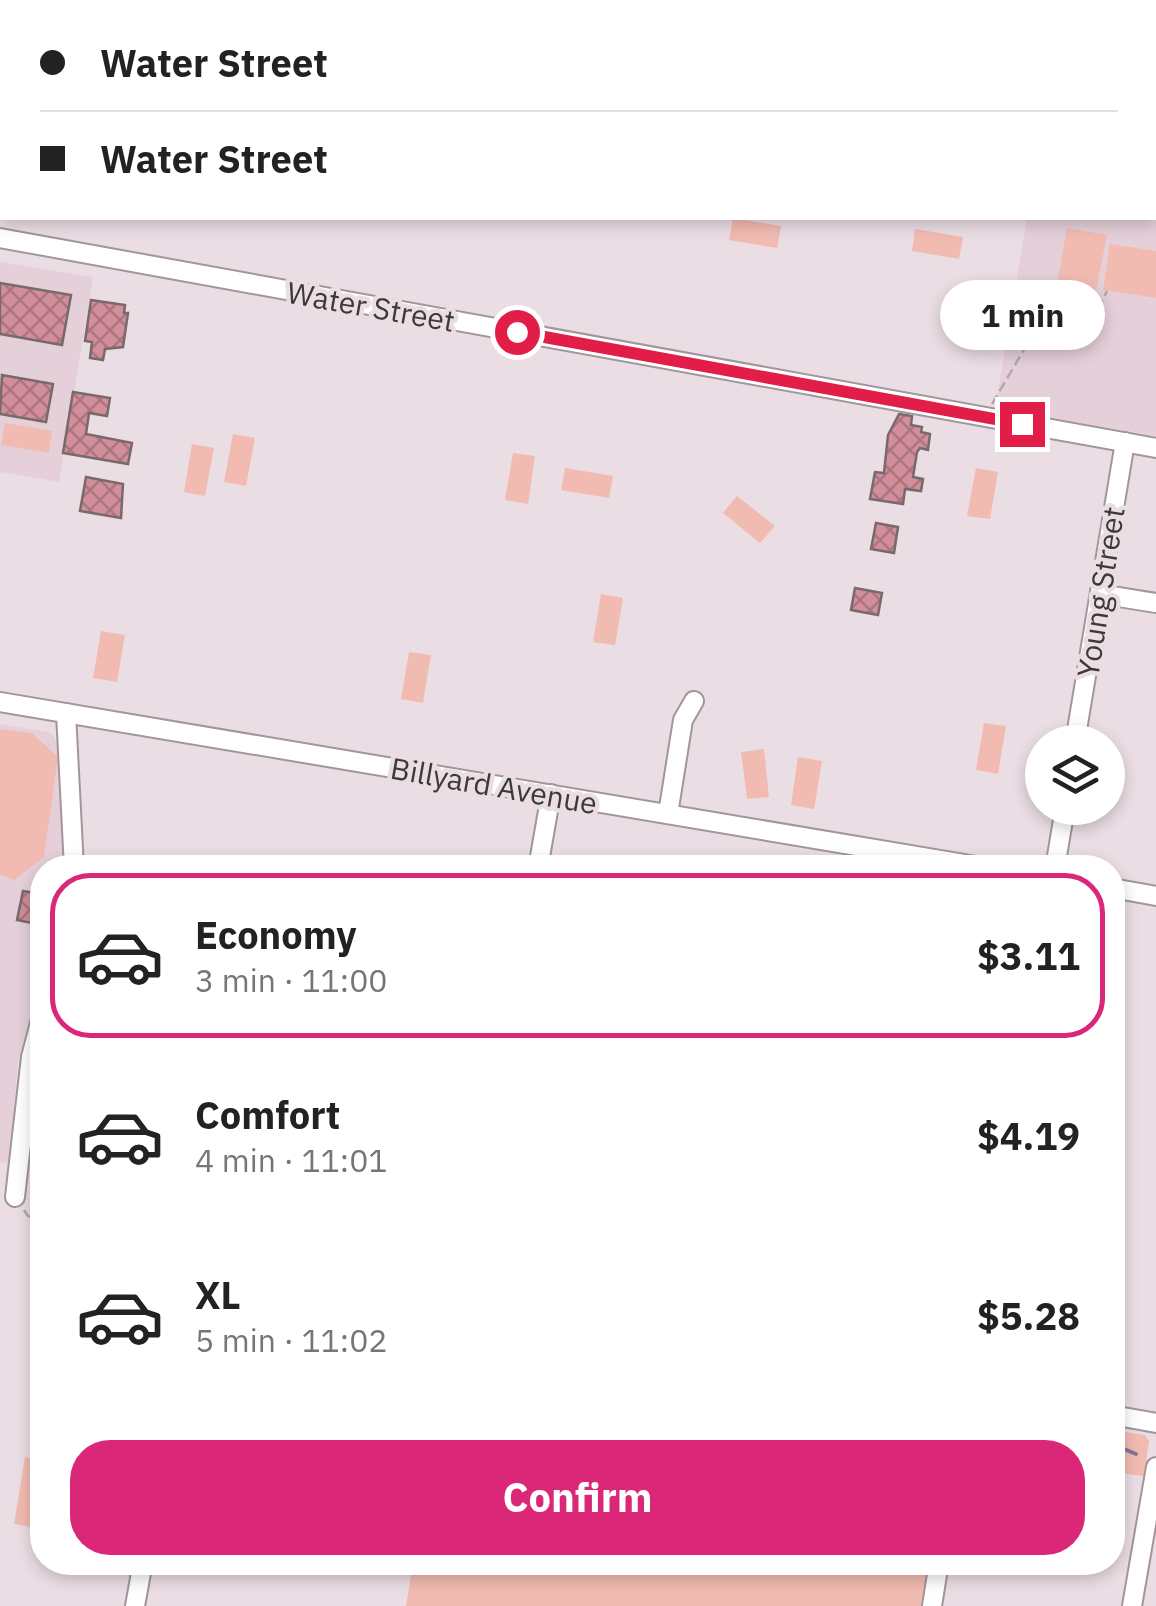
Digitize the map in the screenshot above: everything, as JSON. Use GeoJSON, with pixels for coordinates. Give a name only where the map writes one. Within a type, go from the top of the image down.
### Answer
{"type":"FeatureCollection","features":[{"type":"Feature","properties":{"kind":"street","name":"Water Street"},"geometry":{"type":"LineString","coordinates":[[0,238],[1156,448]]}},
{"type":"Feature","properties":{"kind":"street","name":"Young Street"},"geometry":{"type":"LineString","coordinates":[[1079,725],[1125,442]]}},
{"type":"Feature","properties":{"kind":"street"},"geometry":{"type":"LineString","coordinates":[[1100,594],[1156,603]]}},
{"type":"Feature","properties":{"kind":"street"},"geometry":{"type":"LineString","coordinates":[[668,814],[683,720],[694,700]]}},
{"type":"Feature","properties":{"kind":"street","name":"Billyard Avenue"},"geometry":{"type":"LineString","coordinates":[[0,702],[911,855]]}},
{"type":"Feature","properties":{"kind":"street"},"geometry":{"type":"LineString","coordinates":[[66,713],[73,855]]}},
{"type":"Feature","properties":{"kind":"street"},"geometry":{"type":"LineString","coordinates":[[540,855],[551,794]]}},
{"type":"Feature","properties":{"kind":"street"},"geometry":{"type":"LineString","coordinates":[[1057,855],[1061,825]]}},
{"type":"Feature","properties":{"kind":"street"},"geometry":{"type":"LineString","coordinates":[[1125,890],[1156,896]]}},
{"type":"Feature","properties":{"kind":"street"},"geometry":{"type":"LineString","coordinates":[[15,1196],[30,1074]]}},
{"type":"Feature","properties":{"kind":"street"},"geometry":{"type":"LineString","coordinates":[[1125,1417],[1156,1423]]}},
{"type":"Feature","properties":{"kind":"street"},"geometry":{"type":"LineString","coordinates":[[1132,1606],[1156,1467]]}},
{"type":"Feature","properties":{"kind":"street"},"geometry":{"type":"LineString","coordinates":[[136,1606],[141,1575]]}},
{"type":"Feature","properties":{"kind":"street"},"geometry":{"type":"LineString","coordinates":[[932,1606],[937,1575]]}},
{"type":"Feature","properties":{"kind":"path"},"geometry":{"type":"LineString","coordinates":[[991,406],[1028,341],[1097,312],[1107,291]]}},
{"type":"Feature","properties":{"kind":"path"},"geometry":{"type":"LineString","coordinates":[[15,1196],[30,1216]]}},
{"type":"Feature","properties":{"kind":"shaded area"},"geometry":{"type":"Polygon","coordinates":[[[733,220],[781,226],[777,248],[729,240],[733,220]]]}},
{"type":"Feature","properties":{"kind":"shaded area"},"geometry":{"type":"Polygon","coordinates":[[[1027,220],[1156,220],[1156,436],[995,409],[1027,220]]]}},
{"type":"Feature","properties":{"kind":"shaded area"},"geometry":{"type":"Polygon","coordinates":[[[1067,228],[1107,235],[1093,307],[1054,300],[1067,228]]]}},
{"type":"Feature","properties":{"kind":"shaded area"},"geometry":{"type":"Polygon","coordinates":[[[915,229],[963,237],[959,259],[912,251],[915,229]]]}},
{"type":"Feature","properties":{"kind":"shaded area"},"geometry":{"type":"Polygon","coordinates":[[[1110,244],[1156,251],[1156,298],[1103,290],[1110,244]]]}},
{"type":"Feature","properties":{"kind":"shaded area"},"geometry":{"type":"Polygon","coordinates":[[[0,262],[93,277],[59,482],[0,472],[0,262]]]}},
{"type":"Feature","properties":{"kind":"shaded area"},"geometry":{"type":"Polygon","coordinates":[[[5,423],[52,431],[49,453],[1,445],[5,423]]]}},
{"type":"Feature","properties":{"kind":"shaded area"},"geometry":{"type":"Polygon","coordinates":[[[233,434],[255,438],[246,486],[224,482],[233,434]]]}},
{"type":"Feature","properties":{"kind":"shaded area"},"geometry":{"type":"Polygon","coordinates":[[[192,444],[214,448],[205,496],[184,492],[192,444]]]}},
{"type":"Feature","properties":{"kind":"shaded area"},"geometry":{"type":"Polygon","coordinates":[[[513,453],[535,456],[528,504],[505,500],[513,453]]]}},
{"type":"Feature","properties":{"kind":"shaded area"},"geometry":{"type":"Polygon","coordinates":[[[565,468],[613,476],[609,498],[561,490],[565,468]]]}},
{"type":"Feature","properties":{"kind":"shaded area"},"geometry":{"type":"Polygon","coordinates":[[[976,468],[998,472],[990,519],[967,516],[976,468]]]}},
{"type":"Feature","properties":{"kind":"shaded area"},"geometry":{"type":"Polygon","coordinates":[[[737,496],[775,526],[760,543],[723,513],[737,496]]]}},
{"type":"Feature","properties":{"kind":"shaded area"},"geometry":{"type":"Polygon","coordinates":[[[601,594],[623,598],[615,645],[593,642],[601,594]]]}},
{"type":"Feature","properties":{"kind":"shaded area"},"geometry":{"type":"Polygon","coordinates":[[[101,631],[125,635],[117,682],[93,678],[101,631]]]}},
{"type":"Feature","properties":{"kind":"shaded area"},"geometry":{"type":"Polygon","coordinates":[[[409,652],[431,655],[423,703],[401,699],[409,652]]]}},
{"type":"Feature","properties":{"kind":"shaded area"},"geometry":{"type":"Polygon","coordinates":[[[984,723],[1006,726],[998,774],[976,770],[984,723]]]}},
{"type":"Feature","properties":{"kind":"shaded area"},"geometry":{"type":"Polygon","coordinates":[[[0,724],[54,736],[65,774],[64,855],[30,855],[30,1016],[18,1061],[9,1163],[0,1162],[0,724]]]}},
{"type":"Feature","properties":{"kind":"shaded area"},"geometry":{"type":"Polygon","coordinates":[[[0,729],[32,733],[58,757],[44,855],[30,855],[30,868],[14,880],[0,875],[0,729]]]}},
{"type":"Feature","properties":{"kind":"shaded area"},"geometry":{"type":"Polygon","coordinates":[[[764,749],[769,797],[747,799],[741,752],[764,749]]]}},
{"type":"Feature","properties":{"kind":"shaded area"},"geometry":{"type":"Polygon","coordinates":[[[798,757],[822,761],[814,809],[791,805],[798,757]]]}},
{"type":"Feature","properties":{"kind":"shaded area"},"geometry":{"type":"Polygon","coordinates":[[[1125,1432],[1145,1435],[1149,1441],[1144,1476],[1125,1474],[1125,1432]]]}},
{"type":"Feature","properties":{"kind":"shaded area"},"geometry":{"type":"Polygon","coordinates":[[[25,1457],[30,1458],[30,1527],[14,1524],[25,1457]]]}},
{"type":"Feature","properties":{"kind":"shaded area"},"geometry":{"type":"Polygon","coordinates":[[[411,1575],[926,1575],[921,1606],[406,1606],[411,1575]]]}},
{"type":"Feature","properties":{"kind":"building"},"geometry":{"type":"Polygon","coordinates":[[[0,283],[71,295],[62,345],[0,334],[0,283]]]}},
{"type":"Feature","properties":{"kind":"building"},"geometry":{"type":"Polygon","coordinates":[[[91,300],[125,305],[124,313],[128,313],[123,347],[105,349],[103,360],[90,358],[92,342],[85,341],[91,300]]]}},
{"type":"Feature","properties":{"kind":"building"},"geometry":{"type":"Polygon","coordinates":[[[2,375],[53,384],[46,422],[0,414],[2,375]]]}},
{"type":"Feature","properties":{"kind":"building"},"geometry":{"type":"Polygon","coordinates":[[[73,392],[110,398],[107,416],[89,413],[86,434],[132,443],[128,464],[63,453],[73,392]]]}},
{"type":"Feature","properties":{"kind":"building"},"geometry":{"type":"Polygon","coordinates":[[[899,414],[912,416],[911,425],[930,434],[928,450],[920,448],[917,452],[913,477],[923,479],[921,491],[905,489],[903,504],[870,499],[875,472],[884,473],[888,435],[899,414]]]}},
{"type":"Feature","properties":{"kind":"building"},"geometry":{"type":"Polygon","coordinates":[[[86,477],[123,484],[121,518],[80,511],[86,477]]]}},
{"type":"Feature","properties":{"kind":"building"},"geometry":{"type":"Polygon","coordinates":[[[876,523],[898,527],[894,553],[871,549],[876,523]]]}},
{"type":"Feature","properties":{"kind":"building"},"geometry":{"type":"Polygon","coordinates":[[[855,588],[882,593],[878,615],[851,610],[855,588]]]}},
{"type":"Feature","properties":{"kind":"building"},"geometry":{"type":"Polygon","coordinates":[[[23,891],[30,892],[30,923],[17,920],[23,891]]]}},
{"type":"Feature","properties":{"kind":"waterway"},"geometry":{"type":"LineString","coordinates":[[1125,1449],[1136,1454]]}},
{"type":"Feature","properties":{"kind":"route"},"geometry":{"type":"LineString","coordinates":[[517,332],[1022,424]]}}]}
